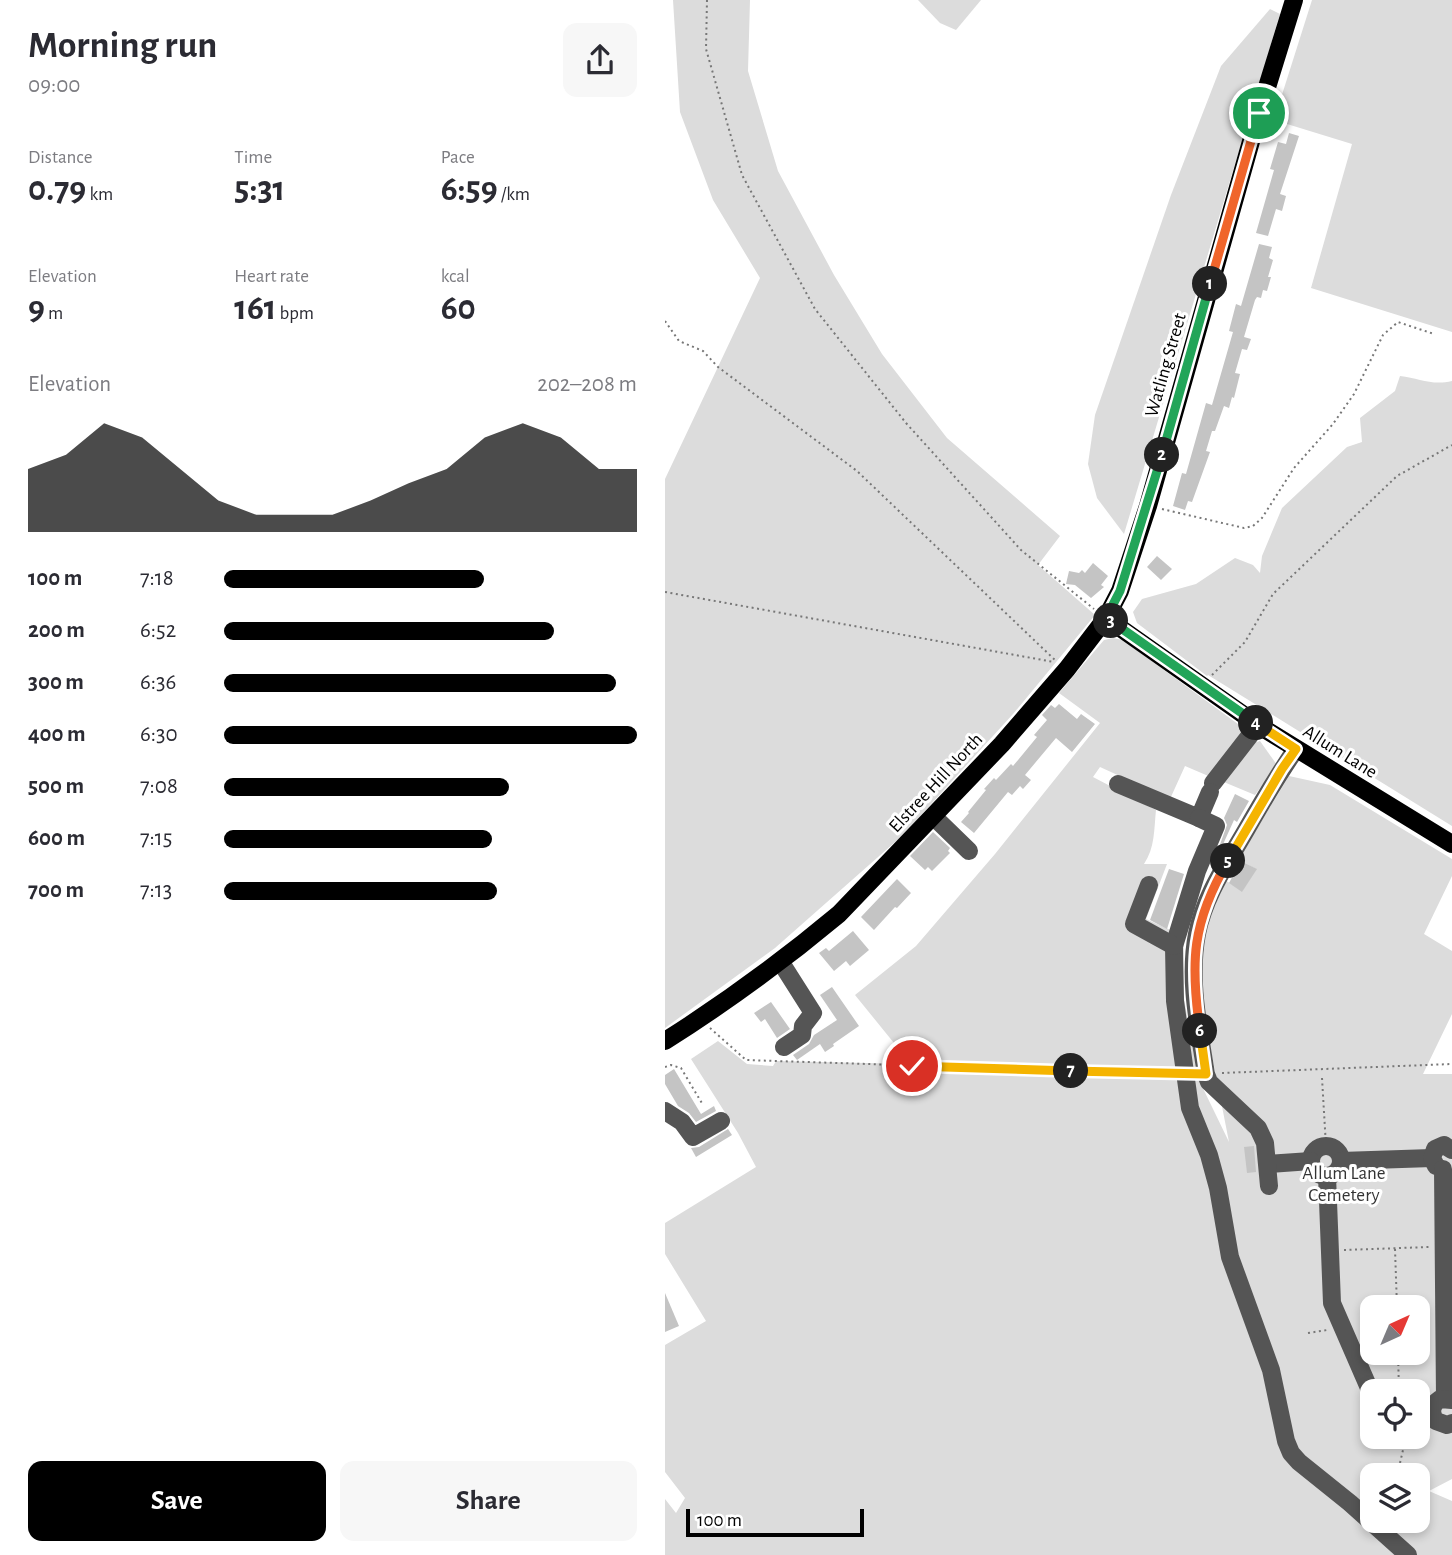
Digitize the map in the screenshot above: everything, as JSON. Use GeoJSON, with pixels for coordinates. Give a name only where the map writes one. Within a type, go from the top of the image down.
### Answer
{"type":"FeatureCollection","features":[{"type":"Feature","properties":{"kind":"main road","name":"Watling Street"},"geometry":{"type":"LineString","coordinates":[[1106,618],[1120,591],[1148,506],[1259,113],[1294,0]]}},
{"type":"Feature","properties":{"kind":"main road","name":"Allum Lane"},"geometry":{"type":"LineString","coordinates":[[1106,618],[1258,725],[1452,844]]}},
{"type":"Feature","properties":{"kind":"main road","name":"Elstree Hill North"},"geometry":{"type":"LineString","coordinates":[[665,1041],[700,1019],[839,914],[1002,744],[1067,669],[1106,618]]}},
{"type":"Feature","properties":{"kind":"street"},"geometry":{"type":"LineString","coordinates":[[1199,818],[1212,788],[1258,725]]}},
{"type":"Feature","properties":{"kind":"street"},"geometry":{"type":"LineString","coordinates":[[1269,1186],[1265,1143],[1258,1128],[1209,1082],[1193,989],[1197,933],[1210,891],[1296,749]]}},
{"type":"Feature","properties":{"kind":"street"},"geometry":{"type":"LineString","coordinates":[[1118,784],[1216,826],[1197,871],[1174,946],[1175,1001],[1190,1108],[1219,1188],[1230,1257],[1271,1370],[1291,1453],[1408,1555]]}},
{"type":"Feature","properties":{"kind":"street"},"geometry":{"type":"LineString","coordinates":[[934,817],[969,851]]}},
{"type":"Feature","properties":{"kind":"street"},"geometry":{"type":"LineString","coordinates":[[1149,885],[1133,924],[1174,946]]}},
{"type":"Feature","properties":{"kind":"street"},"geometry":{"type":"LineString","coordinates":[[779,961],[813,1013],[803,1026],[802,1035],[784,1047]]}},
{"type":"Feature","properties":{"kind":"street"},"geometry":{"type":"LineString","coordinates":[[665,1111],[682,1122],[693,1137],[721,1121]]}},
{"type":"Feature","properties":{"kind":"street"},"geometry":{"type":"LineString","coordinates":[[1452,1150],[1444,1145],[1435,1149],[1442,1164],[1444,1247],[1436,1421],[1447,1425],[1452,1423]]}},
{"type":"Feature","properties":{"kind":"street"},"geometry":{"type":"LineString","coordinates":[[1326,1146],[1336,1150],[1341,1161],[1337,1171],[1327,1176],[1316,1172],[1311,1161],[1315,1151],[1326,1146]]}},
{"type":"Feature","properties":{"kind":"street"},"geometry":{"type":"LineString","coordinates":[[1268,1164],[1311,1161]]}},
{"type":"Feature","properties":{"kind":"street"},"geometry":{"type":"LineString","coordinates":[[1341,1161],[1442,1164]]}},
{"type":"Feature","properties":{"kind":"street"},"geometry":{"type":"LineString","coordinates":[[1327,1176],[1332,1303],[1365,1379]]}},
{"type":"Feature","properties":{"kind":"path"},"geometry":{"type":"LineString","coordinates":[[707,0],[706,49],[742,176],[815,309],[907,423],[1021,550],[1106,618]]}},
{"type":"Feature","properties":{"kind":"path"},"geometry":{"type":"LineString","coordinates":[[665,321],[679,341],[703,351],[718,367],[857,471],[1058,663],[665,592]]}},
{"type":"Feature","properties":{"kind":"path"},"geometry":{"type":"LineString","coordinates":[[1148,506],[1244,528],[1253,526],[1262,518],[1294,468],[1333,424],[1355,394],[1383,335],[1390,327],[1398,322],[1434,334]]}},
{"type":"Feature","properties":{"kind":"path"},"geometry":{"type":"LineString","coordinates":[[1211,676],[1245,642],[1273,594],[1397,476],[1452,445]]}},
{"type":"Feature","properties":{"kind":"path"},"geometry":{"type":"LineString","coordinates":[[705,1023],[746,1060],[1187,1074]]}},
{"type":"Feature","properties":{"kind":"path"},"geometry":{"type":"LineString","coordinates":[[1206,1074],[1452,1064]]}},
{"type":"Feature","properties":{"kind":"path"},"geometry":{"type":"LineString","coordinates":[[665,1067],[671,1065],[681,1068],[703,1105]]}},
{"type":"Feature","properties":{"kind":"path"},"geometry":{"type":"LineString","coordinates":[[1322,1077],[1326,1146]]}},
{"type":"Feature","properties":{"kind":"path"},"geometry":{"type":"LineString","coordinates":[[1329,1251],[1444,1247]]}},
{"type":"Feature","properties":{"kind":"path"},"geometry":{"type":"LineString","coordinates":[[1395,1248],[1397,1295]]}},
{"type":"Feature","properties":{"kind":"path"},"geometry":{"type":"LineString","coordinates":[[1308,1333],[1342,1328]]}},
{"type":"Feature","properties":{"kind":"path"},"geometry":{"type":"LineString","coordinates":[[1400,1463],[1403,1449]]}},
{"type":"Feature","properties":{"kind":"green space"},"geometry":{"type":"Polygon","coordinates":[[[673,0],[750,0],[748,71],[778,171],[834,275],[882,354],[947,438],[1060,536],[1038,565],[1095,615],[1013,714],[903,835],[775,948],[665,1028],[665,479],[760,278],[713,200],[680,112],[673,0]]]}},
{"type":"Feature","properties":{"kind":"green space"},"geometry":{"type":"Polygon","coordinates":[[[918,0],[981,0],[956,30],[940,23],[918,0]]]}},
{"type":"Feature","properties":{"kind":"green space"},"geometry":{"type":"Polygon","coordinates":[[[1312,0],[1452,0],[1452,332],[1311,288],[1352,144],[1274,120],[1312,0]]]}},
{"type":"Feature","properties":{"kind":"green space"},"geometry":{"type":"Polygon","coordinates":[[[1270,9],[1280,14],[1124,534],[1097,498],[1088,464],[1095,415],[1171,195],[1221,66],[1270,9]]]}},
{"type":"Feature","properties":{"kind":"green space"},"geometry":{"type":"Polygon","coordinates":[[[1400,376],[1432,382],[1452,381],[1452,826],[1207,676],[1137,623],[1133,612],[1142,599],[1196,584],[1235,558],[1253,565],[1260,573],[1262,556],[1282,508],[1347,447],[1362,442],[1360,418],[1395,391],[1400,376]]]}},
{"type":"Feature","properties":{"kind":"green space","name":"Allum Lane Cemetery"},"geometry":{"type":"Polygon","coordinates":[[[1113,638],[1123,640],[1242,727],[1241,741],[1213,778],[1185,766],[1170,799],[1100,767],[1093,777],[1156,810],[1152,845],[1144,864],[1167,864],[1146,919],[1184,936],[1182,987],[1198,1078],[1229,1142],[1205,1020],[1201,982],[1203,948],[1211,913],[1225,880],[1242,891],[1256,869],[1238,859],[1289,776],[1330,785],[1452,859],[1452,876],[1424,934],[1452,951],[1452,1014],[1423,1074],[1452,1074],[1452,1479],[1430,1490],[1430,1463],[1360,1463],[1360,1533],[1430,1533],[1430,1491],[1452,1501],[1452,1555],[665,1555],[665,1499],[676,1513],[685,1498],[665,1472],[665,1345],[706,1321],[665,1254],[665,1223],[756,1167],[738,1133],[691,1059],[718,1041],[747,1064],[773,1066],[776,1061],[911,1064],[855,995],[916,946],[995,854],[1100,723],[1059,693],[1104,640],[1113,638]]]}},
{"type":"Feature","properties":{"kind":"green space"},"geometry":{"type":"Polygon","coordinates":[[[1260,741],[1277,765],[1255,795],[1219,780],[1247,745],[1260,741]]]}},
{"type":"Feature","properties":{"kind":"building"},"geometry":{"type":"Polygon","coordinates":[[[1289,133],[1299,136],[1280,194],[1286,196],[1282,211],[1276,209],[1268,236],[1256,233],[1274,170],[1270,169],[1278,142],[1286,144],[1289,133]]]}},
{"type":"Feature","properties":{"kind":"building"},"geometry":{"type":"Polygon","coordinates":[[[1259,244],[1272,247],[1269,258],[1273,260],[1268,277],[1271,277],[1267,291],[1263,290],[1261,298],[1257,297],[1255,300],[1244,337],[1251,339],[1247,350],[1242,349],[1235,373],[1240,374],[1234,398],[1232,397],[1229,408],[1224,406],[1215,431],[1212,431],[1206,451],[1210,452],[1192,502],[1188,501],[1185,510],[1173,506],[1182,473],[1186,474],[1206,403],[1212,405],[1233,332],[1229,331],[1236,304],[1241,306],[1259,244]]]}},
{"type":"Feature","properties":{"kind":"building"},"geometry":{"type":"Polygon","coordinates":[[[1157,556],[1172,569],[1161,580],[1147,567],[1157,556]]]}},
{"type":"Feature","properties":{"kind":"building"},"geometry":{"type":"Polygon","coordinates":[[[1093,563],[1108,576],[1101,585],[1104,587],[1091,598],[1075,585],[1066,584],[1069,571],[1079,573],[1082,570],[1085,573],[1093,563]]]}},
{"type":"Feature","properties":{"kind":"building"},"geometry":{"type":"Polygon","coordinates":[[[1059,704],[1077,719],[1081,714],[1095,724],[1072,752],[1056,738],[1025,775],[1031,780],[1023,789],[1020,786],[1012,795],[1008,792],[974,833],[961,822],[986,790],[984,789],[1011,764],[1013,766],[1037,737],[1034,735],[1047,720],[1042,715],[1051,705],[1055,708],[1059,704]]]}},
{"type":"Feature","properties":{"kind":"building"},"geometry":{"type":"Polygon","coordinates":[[[1235,794],[1249,801],[1237,822],[1234,820],[1220,851],[1218,850],[1227,825],[1224,818],[1235,794]]]}},
{"type":"Feature","properties":{"kind":"building"},"geometry":{"type":"Polygon","coordinates":[[[933,832],[950,848],[950,853],[932,871],[928,867],[925,870],[910,856],[933,832]]]}},
{"type":"Feature","properties":{"kind":"building"},"geometry":{"type":"Polygon","coordinates":[[[1241,861],[1257,869],[1242,892],[1229,883],[1241,861]]]}},
{"type":"Feature","properties":{"kind":"building"},"geometry":{"type":"Polygon","coordinates":[[[1169,869],[1184,874],[1167,929],[1150,920],[1169,869]]]}},
{"type":"Feature","properties":{"kind":"building"},"geometry":{"type":"Polygon","coordinates":[[[897,879],[911,893],[874,930],[861,917],[897,879]]]}},
{"type":"Feature","properties":{"kind":"building"},"geometry":{"type":"Polygon","coordinates":[[[853,931],[869,950],[850,966],[846,961],[834,971],[819,953],[826,948],[829,951],[853,931]]]}},
{"type":"Feature","properties":{"kind":"building"},"geometry":{"type":"Polygon","coordinates":[[[832,987],[859,1026],[825,1052],[820,1044],[797,1060],[793,1055],[809,1044],[814,1035],[837,1020],[820,995],[832,987]]]}},
{"type":"Feature","properties":{"kind":"building"},"geometry":{"type":"Polygon","coordinates":[[[771,1002],[790,1029],[777,1038],[765,1019],[761,1022],[754,1013],[771,1002]]]}},
{"type":"Feature","properties":{"kind":"building"},"geometry":{"type":"Polygon","coordinates":[[[674,1069],[701,1114],[714,1106],[716,1111],[696,1122],[678,1106],[665,1084],[665,1075],[674,1069]]]}},
{"type":"Feature","properties":{"kind":"building"},"geometry":{"type":"Polygon","coordinates":[[[728,1129],[732,1135],[696,1157],[691,1148],[699,1147],[728,1129]]]}},
{"type":"Feature","properties":{"kind":"building"},"geometry":{"type":"Polygon","coordinates":[[[1254,1146],[1256,1172],[1247,1173],[1244,1147],[1254,1146]]]}},
{"type":"Feature","properties":{"kind":"building"},"geometry":{"type":"Polygon","coordinates":[[[665,1293],[679,1326],[665,1332],[665,1293]]]}},
{"type":"Feature","properties":{"kind":"route"},"geometry":{"type":"LineString","coordinates":[[912,1066],[1206,1074],[1193,989],[1197,933],[1210,891],[1296,749],[1106,618],[1120,591],[1148,506],[1259,113]]}}]}
